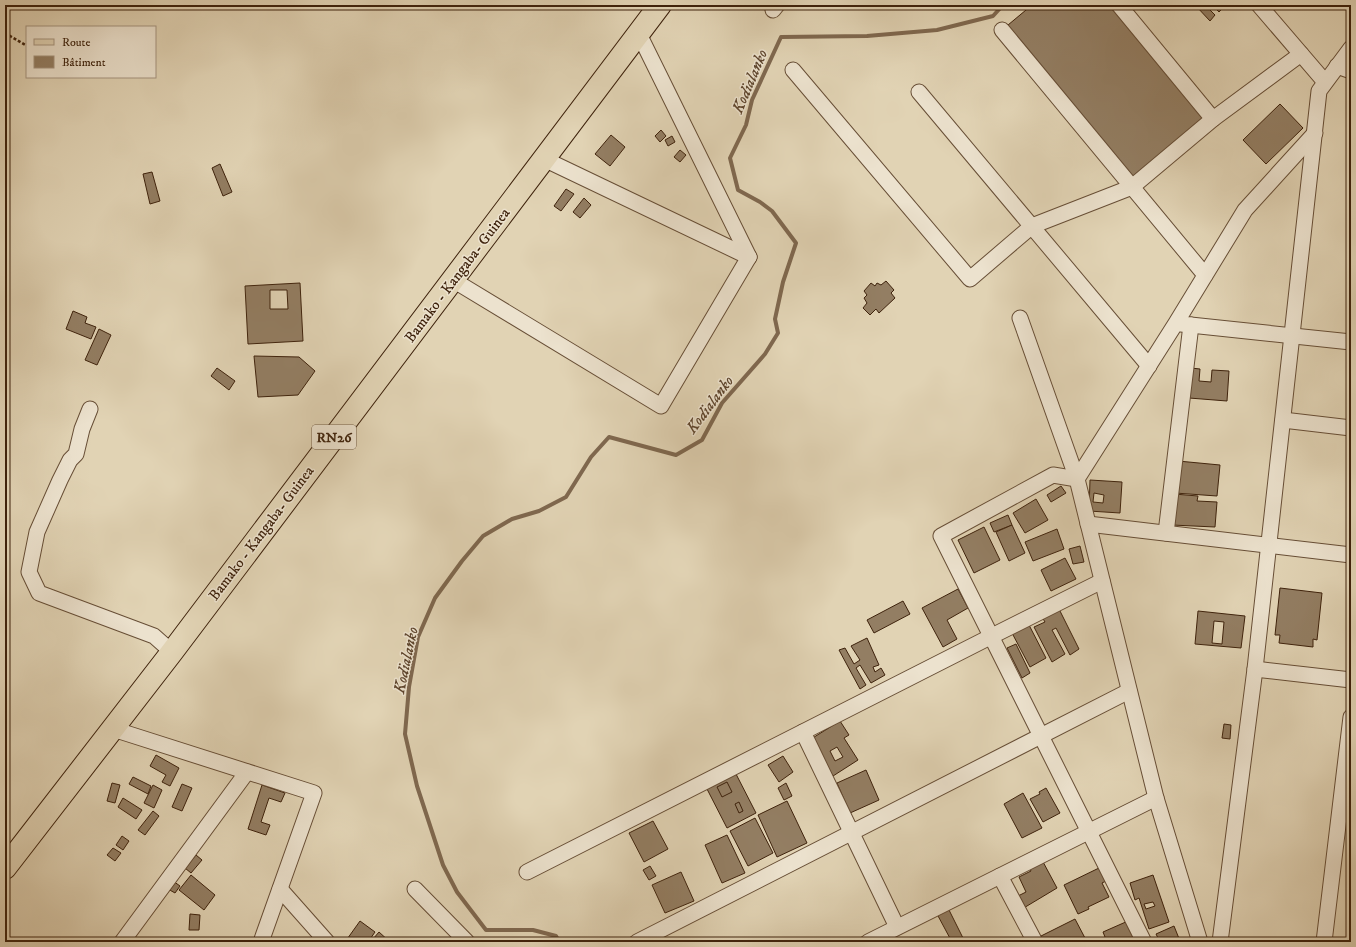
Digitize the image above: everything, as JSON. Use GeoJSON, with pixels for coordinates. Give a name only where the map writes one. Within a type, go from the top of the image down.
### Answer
{"type":"FeatureCollection","features":[{"type":"Feature","properties":{"kind":"main road","name":"Bamako - Kangaba- Guinea"},"geometry":{"type":"LineString","coordinates":[[5,868],[172,652],[660,5]]}},
{"type":"Feature","properties":{"kind":"street"},"geometry":{"type":"LineString","coordinates":[[1119,5],[1213,119]]}},
{"type":"Feature","properties":{"kind":"street"},"geometry":{"type":"LineString","coordinates":[[1259,5],[1325,82]]}},
{"type":"Feature","properties":{"kind":"street"},"geometry":{"type":"LineString","coordinates":[[1002,30],[1205,276]]}},
{"type":"Feature","properties":{"kind":"street"},"geometry":{"type":"LineString","coordinates":[[639,34],[749,257]]}},
{"type":"Feature","properties":{"kind":"street"},"geometry":{"type":"LineString","coordinates":[[1220,942],[1255,669],[1319,91],[1325,82],[1344,69],[1351,48]]}},
{"type":"Feature","properties":{"kind":"street"},"geometry":{"type":"LineString","coordinates":[[793,70],[970,279],[1032,226],[1132,187],[1213,119],[1300,54]]}},
{"type":"Feature","properties":{"kind":"street"},"geometry":{"type":"LineString","coordinates":[[919,92],[1149,366]]}},
{"type":"Feature","properties":{"kind":"street"},"geometry":{"type":"LineString","coordinates":[[1077,479],[1176,323],[1245,210],[1315,133]]}},
{"type":"Feature","properties":{"kind":"street"},"geometry":{"type":"LineString","coordinates":[[544,159],[749,257]]}},
{"type":"Feature","properties":{"kind":"street"},"geometry":{"type":"LineString","coordinates":[[453,280],[661,406],[749,257]]}},
{"type":"Feature","properties":{"kind":"street"},"geometry":{"type":"LineString","coordinates":[[1020,318],[1077,479],[1156,798],[1200,942]]}},
{"type":"Feature","properties":{"kind":"street"},"geometry":{"type":"LineString","coordinates":[[1176,323],[1351,342]]}},
{"type":"Feature","properties":{"kind":"street"},"geometry":{"type":"LineString","coordinates":[[1166,533],[1191,325]]}},
{"type":"Feature","properties":{"kind":"street"},"geometry":{"type":"LineString","coordinates":[[90,409],[82,429],[76,454],[70,460],[60,480],[37,532],[29,572],[39,593],[154,636],[172,652]]}},
{"type":"Feature","properties":{"kind":"street"},"geometry":{"type":"LineString","coordinates":[[1283,420],[1351,428]]}},
{"type":"Feature","properties":{"kind":"street"},"geometry":{"type":"LineString","coordinates":[[1077,479],[1053,475],[941,536],[1144,942]]}},
{"type":"Feature","properties":{"kind":"street"},"geometry":{"type":"LineString","coordinates":[[1088,524],[1351,555]]}},
{"type":"Feature","properties":{"kind":"street"},"geometry":{"type":"LineString","coordinates":[[527,872],[992,636],[1102,582]]}},
{"type":"Feature","properties":{"kind":"street"},"geometry":{"type":"LineString","coordinates":[[1255,669],[1351,680]]}},
{"type":"Feature","properties":{"kind":"street"},"geometry":{"type":"LineString","coordinates":[[638,942],[1129,691]]}},
{"type":"Feature","properties":{"kind":"street"},"geometry":{"type":"LineString","coordinates":[[1324,942],[1351,716]]}},
{"type":"Feature","properties":{"kind":"street"},"geometry":{"type":"LineString","coordinates":[[113,729],[314,793],[261,942]]}},
{"type":"Feature","properties":{"kind":"street"},"geometry":{"type":"LineString","coordinates":[[803,732],[897,928]]}},
{"type":"Feature","properties":{"kind":"street"},"geometry":{"type":"LineString","coordinates":[[122,942],[247,772]]}},
{"type":"Feature","properties":{"kind":"street"},"geometry":{"type":"LineString","coordinates":[[868,942],[1156,798]]}},
{"type":"Feature","properties":{"kind":"street"},"geometry":{"type":"LineString","coordinates":[[1000,876],[1035,942]]}},
{"type":"Feature","properties":{"kind":"street"},"geometry":{"type":"LineString","coordinates":[[280,889],[324,941]]}},
{"type":"Feature","properties":{"kind":"street"},"geometry":{"type":"LineString","coordinates":[[415,889],[466,942]]}},
{"type":"Feature","properties":{"kind":"path"},"geometry":{"type":"LineString","coordinates":[[5,33],[26,45]]}},
{"type":"Feature","properties":{"kind":"building"},"geometry":{"type":"Polygon","coordinates":[[[1032,5],[1119,5],[1213,119],[1132,187],[1002,30],[1032,5]]]}},
{"type":"Feature","properties":{"kind":"building"},"geometry":{"type":"Polygon","coordinates":[[[1226,5],[1219,12],[1214,7],[1210,10],[1215,15],[1210,21],[1196,6],[1226,5]]]}},
{"type":"Feature","properties":{"kind":"building"},"geometry":{"type":"Polygon","coordinates":[[[1280,104],[1303,128],[1266,164],[1243,140],[1280,104]]]}},
{"type":"Feature","properties":{"kind":"building"},"geometry":{"type":"Polygon","coordinates":[[[661,130],[666,136],[660,142],[655,136],[661,130]]]}},
{"type":"Feature","properties":{"kind":"building"},"geometry":{"type":"Polygon","coordinates":[[[611,135],[625,147],[610,166],[595,154],[611,135]]]}},
{"type":"Feature","properties":{"kind":"building"},"geometry":{"type":"Polygon","coordinates":[[[672,136],[675,142],[668,146],[665,140],[672,136]]]}},
{"type":"Feature","properties":{"kind":"building"},"geometry":{"type":"Polygon","coordinates":[[[680,150],[686,155],[680,162],[674,157],[680,150]]]}},
{"type":"Feature","properties":{"kind":"building"},"geometry":{"type":"Polygon","coordinates":[[[220,164],[232,192],[223,196],[212,168],[220,164]]]}},
{"type":"Feature","properties":{"kind":"building"},"geometry":{"type":"Polygon","coordinates":[[[152,172],[160,201],[150,204],[143,174],[152,172]]]}},
{"type":"Feature","properties":{"kind":"building"},"geometry":{"type":"Polygon","coordinates":[[[566,189],[574,194],[561,211],[554,206],[566,189]]]}},
{"type":"Feature","properties":{"kind":"building"},"geometry":{"type":"Polygon","coordinates":[[[584,198],[591,205],[580,218],[573,212],[584,198]]]}},
{"type":"Feature","properties":{"kind":"building"},"geometry":{"type":"Polygon","coordinates":[[[886,281],[894,290],[891,293],[895,298],[879,313],[876,309],[870,315],[863,308],[867,303],[864,298],[867,295],[864,291],[871,283],[875,286],[877,283],[881,285],[886,281]]]}},
{"type":"Feature","properties":{"kind":"building"},"geometry":{"type":"Polygon","coordinates":[[[300,283],[303,341],[248,344],[245,286],[300,283]],[[270,290],[270,309],[288,309],[287,290],[270,290]]]}},
{"type":"Feature","properties":{"kind":"building"},"geometry":{"type":"Polygon","coordinates":[[[73,311],[87,317],[85,323],[96,327],[91,339],[66,329],[73,311]]]}},
{"type":"Feature","properties":{"kind":"building"},"geometry":{"type":"Polygon","coordinates":[[[99,329],[111,335],[97,365],[85,360],[99,329]]]}},
{"type":"Feature","properties":{"kind":"building"},"geometry":{"type":"Polygon","coordinates":[[[254,356],[299,357],[315,371],[298,395],[258,397],[254,356]]]}},
{"type":"Feature","properties":{"kind":"building"},"geometry":{"type":"Polygon","coordinates":[[[217,368],[235,381],[229,390],[211,376],[217,368]]]}},
{"type":"Feature","properties":{"kind":"building"},"geometry":{"type":"Polygon","coordinates":[[[1191,368],[1200,369],[1199,381],[1211,382],[1212,370],[1229,371],[1227,401],[1189,398],[1191,368]]]}},
{"type":"Feature","properties":{"kind":"building"},"geometry":{"type":"Polygon","coordinates":[[[1178,461],[1220,465],[1217,496],[1175,493],[1178,461]]]}},
{"type":"Feature","properties":{"kind":"building"},"geometry":{"type":"Polygon","coordinates":[[[1090,480],[1122,482],[1120,513],[1089,511],[1090,480]],[[1094,493],[1093,502],[1103,503],[1104,495],[1094,493]]]}},
{"type":"Feature","properties":{"kind":"building"},"geometry":{"type":"Polygon","coordinates":[[[1061,486],[1066,493],[1051,502],[1047,495],[1061,486]]]}},
{"type":"Feature","properties":{"kind":"building"},"geometry":{"type":"Polygon","coordinates":[[[1174,494],[1198,496],[1197,501],[1217,502],[1215,527],[1172,525],[1174,494]]]}},
{"type":"Feature","properties":{"kind":"building"},"geometry":{"type":"Polygon","coordinates":[[[1036,499],[1048,520],[1025,533],[1013,513],[1036,499]]]}},
{"type":"Feature","properties":{"kind":"building"},"geometry":{"type":"Polygon","coordinates":[[[1008,515],[1012,525],[994,532],[990,523],[1008,515]]]}},
{"type":"Feature","properties":{"kind":"building"},"geometry":{"type":"Polygon","coordinates":[[[1012,525],[1025,553],[1009,561],[996,532],[1012,525]]]}},
{"type":"Feature","properties":{"kind":"building"},"geometry":{"type":"Polygon","coordinates":[[[984,527],[1000,560],[974,573],[958,540],[984,527]]]}},
{"type":"Feature","properties":{"kind":"building"},"geometry":{"type":"Polygon","coordinates":[[[1057,529],[1064,549],[1033,561],[1025,542],[1057,529]]]}},
{"type":"Feature","properties":{"kind":"building"},"geometry":{"type":"Polygon","coordinates":[[[1080,546],[1084,562],[1073,564],[1069,549],[1080,546]]]}},
{"type":"Feature","properties":{"kind":"building"},"geometry":{"type":"Polygon","coordinates":[[[1065,558],[1076,579],[1051,591],[1041,570],[1065,558]]]}},
{"type":"Feature","properties":{"kind":"building"},"geometry":{"type":"Polygon","coordinates":[[[1280,588],[1322,593],[1317,640],[1313,639],[1313,647],[1279,643],[1280,635],[1275,635],[1280,588]]]}},
{"type":"Feature","properties":{"kind":"building"},"geometry":{"type":"Polygon","coordinates":[[[958,589],[968,608],[947,620],[957,639],[943,647],[922,608],[958,589]]]}},
{"type":"Feature","properties":{"kind":"building"},"geometry":{"type":"Polygon","coordinates":[[[903,601],[910,614],[874,633],[867,620],[903,601]]]}},
{"type":"Feature","properties":{"kind":"building"},"geometry":{"type":"Polygon","coordinates":[[[1059,609],[1079,649],[1070,655],[1056,628],[1052,630],[1065,654],[1052,662],[1034,627],[1045,622],[1042,617],[1059,609]]]}},
{"type":"Feature","properties":{"kind":"building"},"geometry":{"type":"Polygon","coordinates":[[[1198,611],[1245,616],[1241,648],[1195,644],[1198,611]],[[1214,621],[1212,643],[1222,644],[1224,622],[1214,621]]]}},
{"type":"Feature","properties":{"kind":"building"},"geometry":{"type":"Polygon","coordinates":[[[1029,625],[1046,658],[1030,667],[1012,633],[1029,625]]]}},
{"type":"Feature","properties":{"kind":"building"},"geometry":{"type":"Polygon","coordinates":[[[867,638],[879,665],[873,667],[875,672],[881,668],[885,675],[871,683],[860,665],[856,668],[866,685],[860,689],[839,650],[845,648],[854,664],[860,660],[851,646],[867,638]]]}},
{"type":"Feature","properties":{"kind":"building"},"geometry":{"type":"Polygon","coordinates":[[[1016,644],[1030,673],[1022,678],[1007,648],[1016,644]]]}},
{"type":"Feature","properties":{"kind":"building"},"geometry":{"type":"Polygon","coordinates":[[[840,721],[849,735],[844,738],[858,760],[833,776],[811,739],[840,721]],[[837,747],[830,751],[835,761],[843,757],[837,747]]]}},
{"type":"Feature","properties":{"kind":"building"},"geometry":{"type":"Polygon","coordinates":[[[1224,724],[1231,725],[1230,739],[1222,738],[1224,724]]]}},
{"type":"Feature","properties":{"kind":"building"},"geometry":{"type":"Polygon","coordinates":[[[156,755],[179,768],[170,786],[162,782],[166,775],[150,766],[156,755]]]}},
{"type":"Feature","properties":{"kind":"building"},"geometry":{"type":"Polygon","coordinates":[[[783,756],[793,772],[779,782],[768,765],[783,756]]]}},
{"type":"Feature","properties":{"kind":"building"},"geometry":{"type":"Polygon","coordinates":[[[866,770],[879,800],[850,813],[837,783],[866,770]]]}},
{"type":"Feature","properties":{"kind":"building"},"geometry":{"type":"Polygon","coordinates":[[[736,774],[756,813],[727,828],[707,789],[736,774]]]}},
{"type":"Feature","properties":{"kind":"building"},"geometry":{"type":"Polygon","coordinates":[[[133,777],[151,786],[148,794],[129,784],[133,777]]]}},
{"type":"Feature","properties":{"kind":"building"},"geometry":{"type":"Polygon","coordinates":[[[727,782],[732,792],[722,797],[717,787],[727,782]]]}},
{"type":"Feature","properties":{"kind":"building"},"geometry":{"type":"Polygon","coordinates":[[[112,783],[120,785],[115,803],[107,801],[112,783]]]}},
{"type":"Feature","properties":{"kind":"building"},"geometry":{"type":"Polygon","coordinates":[[[786,783],[792,796],[784,800],[778,788],[786,783]]]}},
{"type":"Feature","properties":{"kind":"building"},"geometry":{"type":"Polygon","coordinates":[[[182,784],[192,788],[182,811],[172,807],[182,784]]]}},
{"type":"Feature","properties":{"kind":"building"},"geometry":{"type":"Polygon","coordinates":[[[153,785],[162,790],[154,808],[144,803],[153,785]]]}},
{"type":"Feature","properties":{"kind":"building"},"geometry":{"type":"Polygon","coordinates":[[[262,785],[285,793],[281,802],[269,798],[261,822],[270,825],[266,835],[248,829],[262,785]]]}},
{"type":"Feature","properties":{"kind":"building"},"geometry":{"type":"Polygon","coordinates":[[[1046,788],[1060,813],[1043,822],[1030,799],[1040,794],[1039,792],[1046,788]]]}},
{"type":"Feature","properties":{"kind":"building"},"geometry":{"type":"Polygon","coordinates":[[[1023,793],[1042,828],[1022,838],[1004,804],[1023,793]]]}},
{"type":"Feature","properties":{"kind":"building"},"geometry":{"type":"Polygon","coordinates":[[[123,798],[142,810],[136,819],[118,807],[123,798]]]}},
{"type":"Feature","properties":{"kind":"building"},"geometry":{"type":"Polygon","coordinates":[[[787,801],[807,843],[777,857],[758,815],[787,801]]]}},
{"type":"Feature","properties":{"kind":"building"},"geometry":{"type":"Polygon","coordinates":[[[739,802],[743,811],[739,813],[735,804],[739,802]]]}},
{"type":"Feature","properties":{"kind":"building"},"geometry":{"type":"Polygon","coordinates":[[[153,811],[159,816],[145,835],[138,830],[153,811]]]}},
{"type":"Feature","properties":{"kind":"building"},"geometry":{"type":"Polygon","coordinates":[[[755,818],[773,853],[748,866],[730,831],[755,818]]]}},
{"type":"Feature","properties":{"kind":"building"},"geometry":{"type":"Polygon","coordinates":[[[653,821],[668,849],[644,862],[629,833],[653,821]]]}},
{"type":"Feature","properties":{"kind":"building"},"geometry":{"type":"Polygon","coordinates":[[[727,835],[745,873],[722,883],[705,845],[727,835]]]}},
{"type":"Feature","properties":{"kind":"building"},"geometry":{"type":"Polygon","coordinates":[[[122,836],[129,841],[123,850],[116,845],[122,836]]]}},
{"type":"Feature","properties":{"kind":"building"},"geometry":{"type":"Polygon","coordinates":[[[113,848],[121,853],[115,861],[107,855],[113,848]]]}},
{"type":"Feature","properties":{"kind":"building"},"geometry":{"type":"Polygon","coordinates":[[[196,855],[202,860],[191,873],[185,868],[196,855]]]}},
{"type":"Feature","properties":{"kind":"building"},"geometry":{"type":"Polygon","coordinates":[[[1042,860],[1057,888],[1022,909],[1016,897],[1026,892],[1019,877],[1031,871],[1029,867],[1042,860]]]}},
{"type":"Feature","properties":{"kind":"building"},"geometry":{"type":"Polygon","coordinates":[[[650,866],[656,876],[649,880],[643,870],[650,866]]]}},
{"type":"Feature","properties":{"kind":"building"},"geometry":{"type":"Polygon","coordinates":[[[1099,868],[1106,881],[1102,883],[1109,897],[1088,907],[1089,909],[1078,914],[1064,885],[1099,868]]]}},
{"type":"Feature","properties":{"kind":"building"},"geometry":{"type":"Polygon","coordinates":[[[681,872],[694,901],[665,913],[652,885],[681,872]]]}},
{"type":"Feature","properties":{"kind":"building"},"geometry":{"type":"Polygon","coordinates":[[[191,875],[215,895],[204,910],[179,890],[191,875]]]}},
{"type":"Feature","properties":{"kind":"building"},"geometry":{"type":"Polygon","coordinates":[[[1153,875],[1169,922],[1149,929],[1139,898],[1135,900],[1130,883],[1153,875]],[[1153,902],[1144,904],[1146,909],[1155,906],[1153,902]]]}},
{"type":"Feature","properties":{"kind":"building"},"geometry":{"type":"Polygon","coordinates":[[[173,881],[180,886],[175,893],[168,889],[173,881]]]}},
{"type":"Feature","properties":{"kind":"building"},"geometry":{"type":"Polygon","coordinates":[[[948,908],[965,942],[952,942],[937,914],[948,908]]]}},
{"type":"Feature","properties":{"kind":"building"},"geometry":{"type":"Polygon","coordinates":[[[190,914],[200,915],[199,930],[189,930],[190,914]]]}},
{"type":"Feature","properties":{"kind":"building"},"geometry":{"type":"Polygon","coordinates":[[[1075,919],[1085,938],[1078,942],[1058,942],[1056,939],[1050,942],[1042,942],[1039,937],[1075,919]]]}},
{"type":"Feature","properties":{"kind":"building"},"geometry":{"type":"Polygon","coordinates":[[[360,921],[375,932],[368,942],[345,942],[360,921]]]}},
{"type":"Feature","properties":{"kind":"building"},"geometry":{"type":"Polygon","coordinates":[[[1128,921],[1138,942],[1107,942],[1103,932],[1128,921]]]}},
{"type":"Feature","properties":{"kind":"building"},"geometry":{"type":"Polygon","coordinates":[[[1174,926],[1180,941],[1160,942],[1156,934],[1174,926]]]}},
{"type":"Feature","properties":{"kind":"building"},"geometry":{"type":"Polygon","coordinates":[[[379,932],[390,942],[377,942],[373,939],[379,932]]]}},
{"type":"Feature","properties":{"kind":"waterway","name":"Kodialanko"},"geometry":{"type":"LineString","coordinates":[[559,942],[556,936],[533,930],[486,930],[457,892],[443,865],[417,786],[405,734],[409,687],[418,637],[435,598],[462,561],[483,536],[512,519],[539,511],[566,497],[591,457],[609,437],[676,455],[702,440],[722,403],[765,354],[778,333],[775,319],[783,282],[796,243],[772,211],[760,202],[738,190],[730,158],[746,125],[752,100],[781,37],[867,36],[937,30],[993,16],[1003,5]]}}]}
